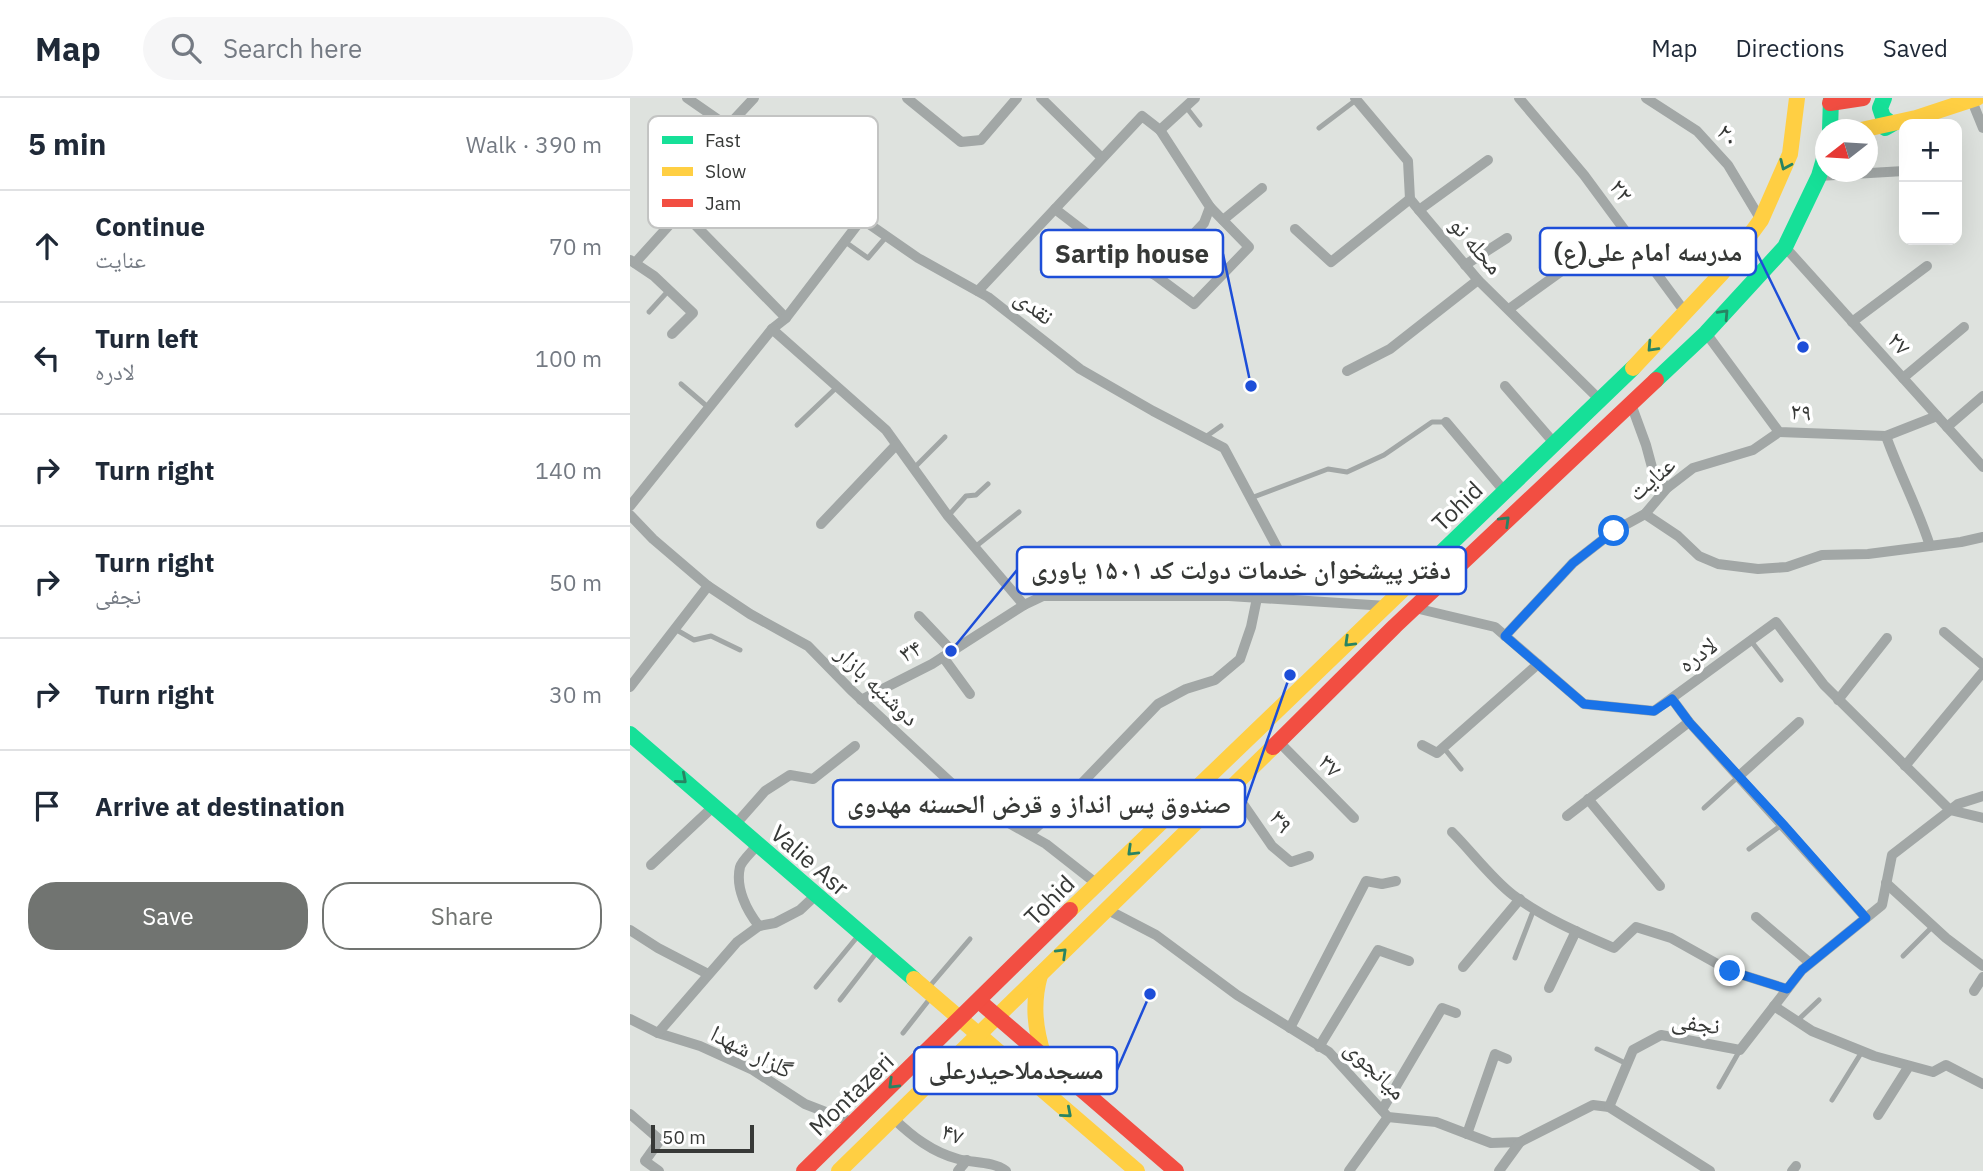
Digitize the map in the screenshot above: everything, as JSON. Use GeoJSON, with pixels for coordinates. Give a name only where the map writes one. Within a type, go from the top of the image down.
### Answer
{"type":"FeatureCollection","features":[{"type":"Feature","properties":{"kind":"main road","name":"Tohid"},"geometry":{"type":"LineString","coordinates":[[960,1020],[1097,884],[1600,400],[1722,273],[1761,220],[1790,154],[1797,98]]}},
{"type":"Feature","properties":{"kind":"main road"},"geometry":{"type":"LineString","coordinates":[[1830,119],[1831,101],[1863,98]]}},
{"type":"Feature","properties":{"kind":"main road"},"geometry":{"type":"LineString","coordinates":[[1884,98],[1880,108],[1883,117],[1892,124]]}},
{"type":"Feature","properties":{"kind":"main road"},"geometry":{"type":"LineString","coordinates":[[1878,127],[1975,99]]}},
{"type":"Feature","properties":{"kind":"main road"},"geometry":{"type":"LineString","coordinates":[[1878,132],[1892,124]]}},
{"type":"Feature","properties":{"kind":"main road","name":"Tohid"},"geometry":{"type":"LineString","coordinates":[[979,1036],[1415,608],[1706,333],[1785,247],[1818,182]]}},
{"type":"Feature","properties":{"kind":"main road"},"geometry":{"type":"LineString","coordinates":[[1469,526],[1484,542]]}},
{"type":"Feature","properties":{"kind":"main road","name":"Valie Asr"},"geometry":{"type":"LineString","coordinates":[[630,734],[1137,1171]]}},
{"type":"Feature","properties":{"kind":"main road"},"geometry":{"type":"LineString","coordinates":[[1041,974],[1033,1011],[1044,1057]]}},
{"type":"Feature","properties":{"kind":"main road"},"geometry":{"type":"LineString","coordinates":[[979,1001],[1176,1171]]}},
{"type":"Feature","properties":{"kind":"main road","name":"Montazeri"},"geometry":{"type":"LineString","coordinates":[[804,1171],[960,1020]]}},
{"type":"Feature","properties":{"kind":"main road","name":"Montazeri"},"geometry":{"type":"LineString","coordinates":[[839,1171],[979,1036]]}},
{"type":"Feature","properties":{"kind":"main road"},"geometry":{"type":"LineString","coordinates":[[931,1082],[965,1069],[987,1066],[1016,1069]]}},
{"type":"Feature","properties":{"kind":"main road"},"geometry":{"type":"LineString","coordinates":[[1102,1142],[1120,1122]]}},
{"type":"Feature","properties":{"kind":"street","name":"نقدی"},"geometry":{"type":"LineString","coordinates":[[687,98],[713,116]]}},
{"type":"Feature","properties":{"kind":"street"},"geometry":{"type":"LineString","coordinates":[[737,116],[754,98]]}},
{"type":"Feature","properties":{"kind":"street"},"geometry":{"type":"LineString","coordinates":[[907,98],[961,142],[981,141],[1017,98]]}},
{"type":"Feature","properties":{"kind":"street"},"geometry":{"type":"LineString","coordinates":[[1041,98],[1102,158]]}},
{"type":"Feature","properties":{"kind":"street"},"geometry":{"type":"LineString","coordinates":[[1160,130],[1195,98]]}},
{"type":"Feature","properties":{"kind":"street","name":"۲۲"},"geometry":{"type":"LineString","coordinates":[[1519,98],[1584,175],[1685,312]]}},
{"type":"Feature","properties":{"kind":"street","name":"۲۰"},"geometry":{"type":"LineString","coordinates":[[1646,98],[1697,131],[1728,165],[1761,220]]}},
{"type":"Feature","properties":{"kind":"street"},"geometry":{"type":"LineString","coordinates":[[1295,229],[1331,262],[1410,199],[1408,161],[1355,99]]}},
{"type":"Feature","properties":{"kind":"street"},"geometry":{"type":"LineString","coordinates":[[1975,99],[1983,128]]}},
{"type":"Feature","properties":{"kind":"street"},"geometry":{"type":"LineString","coordinates":[[978,292],[1055,208],[1142,116],[1160,130],[1210,207],[1249,247],[1194,304],[1155,275],[1141,269],[1118,250],[1098,242],[1055,208]]}},
{"type":"Feature","properties":{"kind":"street"},"geometry":{"type":"LineString","coordinates":[[1419,210],[1488,160]]}},
{"type":"Feature","properties":{"kind":"street"},"geometry":{"type":"LineString","coordinates":[[1878,172],[1899,171]]}},
{"type":"Feature","properties":{"kind":"street"},"geometry":{"type":"LineString","coordinates":[[1223,220],[1262,188]]}},
{"type":"Feature","properties":{"kind":"street","name":"محله نو"},"geometry":{"type":"LineString","coordinates":[[1410,199],[1478,280],[1600,400]]}},
{"type":"Feature","properties":{"kind":"street"},"geometry":{"type":"LineString","coordinates":[[1155,275],[1204,223],[1210,207]]}},
{"type":"Feature","properties":{"kind":"street"},"geometry":{"type":"LineString","coordinates":[[666,228],[633,262],[693,313],[672,334]]}},
{"type":"Feature","properties":{"kind":"street"},"geometry":{"type":"LineString","coordinates":[[699,228],[786,318]]}},
{"type":"Feature","properties":{"kind":"street"},"geometry":{"type":"LineString","coordinates":[[630,506],[772,329],[786,318],[854,228]]}},
{"type":"Feature","properties":{"kind":"street","name":"نقدی"},"geometry":{"type":"LineString","coordinates":[[872,228],[978,292],[1080,369],[1224,448],[1279,551],[1284,599]]}},
{"type":"Feature","properties":{"kind":"street"},"geometry":{"type":"LineString","coordinates":[[1465,265],[1507,238]]}},
{"type":"Feature","properties":{"kind":"street","name":"۲۷"},"geometry":{"type":"LineString","coordinates":[[1785,247],[1983,467]]}},
{"type":"Feature","properties":{"kind":"street"},"geometry":{"type":"LineString","coordinates":[[1509,309],[1577,260]]}},
{"type":"Feature","properties":{"kind":"street"},"geometry":{"type":"LineString","coordinates":[[1852,322],[1927,266]]}},
{"type":"Feature","properties":{"kind":"street"},"geometry":{"type":"LineString","coordinates":[[1347,371],[1390,349],[1478,280]]}},
{"type":"Feature","properties":{"kind":"street"},"geometry":{"type":"LineString","coordinates":[[1903,378],[1964,327]]}},
{"type":"Feature","properties":{"kind":"street"},"geometry":{"type":"LineString","coordinates":[[772,329],[886,430],[948,516],[1024,605]]}},
{"type":"Feature","properties":{"kind":"street","name":"۲۹"},"geometry":{"type":"LineString","coordinates":[[1706,333],[1779,432],[1886,436],[1937,416]]}},
{"type":"Feature","properties":{"kind":"street"},"geometry":{"type":"LineString","coordinates":[[1505,386],[1555,444]]}},
{"type":"Feature","properties":{"kind":"street"},"geometry":{"type":"LineString","coordinates":[[1947,427],[1983,396]]}},
{"type":"Feature","properties":{"kind":"street"},"geometry":{"type":"LineString","coordinates":[[1631,404],[1653,471],[1667,488]]}},
{"type":"Feature","properties":{"kind":"street"},"geometry":{"type":"LineString","coordinates":[[1447,422],[1505,492]]}},
{"type":"Feature","properties":{"kind":"street","name":"عنایت"},"geometry":{"type":"LineString","coordinates":[[1505,636],[1573,563],[1614,531],[1645,514],[1667,488],[1693,468],[1753,450],[1779,432]]}},
{"type":"Feature","properties":{"kind":"street"},"geometry":{"type":"LineString","coordinates":[[1886,436],[1900,476],[1921,516],[1930,546]]}},
{"type":"Feature","properties":{"kind":"street"},"geometry":{"type":"LineString","coordinates":[[821,524],[897,445]]}},
{"type":"Feature","properties":{"kind":"street"},"geometry":{"type":"LineString","coordinates":[[1645,514],[1678,536],[1699,556],[1718,564],[1758,569],[1787,567],[1822,555],[1868,554],[1980,541]]}},
{"type":"Feature","properties":{"kind":"street","name":"دوشنبه بازار"},"geometry":{"type":"LineString","coordinates":[[630,515],[653,539],[708,586],[750,614],[808,646],[961,792],[1046,844],[1097,884]]}},
{"type":"Feature","properties":{"kind":"street"},"geometry":{"type":"LineString","coordinates":[[630,687],[708,586]]}},
{"type":"Feature","properties":{"kind":"street","name":"۳۴"},"geometry":{"type":"LineString","coordinates":[[861,699],[947,654],[1024,605],[1044,596],[1257,598],[1387,606]]}},
{"type":"Feature","properties":{"kind":"street"},"geometry":{"type":"LineString","coordinates":[[1028,834],[1059,807],[1158,704],[1186,689],[1215,680],[1240,659],[1257,598]]}},
{"type":"Feature","properties":{"kind":"street","name":"لادره"},"geometry":{"type":"LineString","coordinates":[[1415,608],[1495,627],[1584,704],[1654,711],[1776,622],[1824,685],[1950,810]]}},
{"type":"Feature","properties":{"kind":"street"},"geometry":{"type":"LineString","coordinates":[[919,616],[947,654],[971,694]]}},
{"type":"Feature","properties":{"kind":"street"},"geometry":{"type":"LineString","coordinates":[[1944,632],[1983,665]]}},
{"type":"Feature","properties":{"kind":"street"},"geometry":{"type":"LineString","coordinates":[[1838,699],[1887,638]]}},
{"type":"Feature","properties":{"kind":"street"},"geometry":{"type":"LineString","coordinates":[[1422,745],[1437,753],[1538,664]]}},
{"type":"Feature","properties":{"kind":"street"},"geometry":{"type":"LineString","coordinates":[[1905,766],[1983,672]]}},
{"type":"Feature","properties":{"kind":"street"},"geometry":{"type":"LineString","coordinates":[[1672,699],[1689,722],[1866,918]]}},
{"type":"Feature","properties":{"kind":"street"},"geometry":{"type":"LineString","coordinates":[[1567,816],[1689,722]]}},
{"type":"Feature","properties":{"kind":"street"},"geometry":{"type":"LineString","coordinates":[[1738,777],[1800,722]]}},
{"type":"Feature","properties":{"kind":"street","name":"۳۷"},"geometry":{"type":"LineString","coordinates":[[1279,742],[1353,818]]}},
{"type":"Feature","properties":{"kind":"street"},"geometry":{"type":"LineString","coordinates":[[735,825],[765,791],[790,775],[813,779],[855,746]]}},
{"type":"Feature","properties":{"kind":"street","name":"۳۹"},"geometry":{"type":"LineString","coordinates":[[1232,788],[1272,846],[1291,862],[1309,856]]}},
{"type":"Feature","properties":{"kind":"street","name":"نجفی"},"geometry":{"type":"LineString","coordinates":[[1609,1107],[1633,1050],[1661,1035],[1741,1050],[1810,963],[1882,905],[1892,855],[1958,804],[1983,796]]}},
{"type":"Feature","properties":{"kind":"street"},"geometry":{"type":"LineString","coordinates":[[1588,799],[1660,886]]}},
{"type":"Feature","properties":{"kind":"street"},"geometry":{"type":"LineString","coordinates":[[651,865],[714,806]]}},
{"type":"Feature","properties":{"kind":"street"},"geometry":{"type":"LineString","coordinates":[[1950,810],[1983,818]]}},
{"type":"Feature","properties":{"kind":"street"},"geometry":{"type":"LineString","coordinates":[[1452,832],[1511,893],[1534,909],[1576,931],[1614,948],[1636,927],[1671,938],[1730,971],[1787,989]]}},
{"type":"Feature","properties":{"kind":"street"},"geometry":{"type":"LineString","coordinates":[[758,844],[740,866],[741,892],[759,926]]}},
{"type":"Feature","properties":{"kind":"street"},"geometry":{"type":"LineString","coordinates":[[1290,1028],[1366,881],[1382,884],[1396,881]]}},
{"type":"Feature","properties":{"kind":"street"},"geometry":{"type":"LineString","coordinates":[[1886,883],[1933,926],[1983,966]]}},
{"type":"Feature","properties":{"kind":"street"},"geometry":{"type":"LineString","coordinates":[[658,1033],[737,942],[759,926],[775,923],[800,910],[816,895]]}},
{"type":"Feature","properties":{"kind":"street"},"geometry":{"type":"LineString","coordinates":[[1463,967],[1520,899]]}},
{"type":"Feature","properties":{"kind":"street","name":"میانجوی"},"geometry":{"type":"LineString","coordinates":[[1108,910],[1156,934],[1237,995],[1329,1052],[1385,1113],[1436,1122],[1490,1143],[1520,1142],[1593,1105],[1609,1107]]}},
{"type":"Feature","properties":{"kind":"street"},"geometry":{"type":"LineString","coordinates":[[1756,917],[1810,963]]}},
{"type":"Feature","properties":{"kind":"street"},"geometry":{"type":"LineString","coordinates":[[630,930],[708,974]]}},
{"type":"Feature","properties":{"kind":"street"},"geometry":{"type":"LineString","coordinates":[[1549,988],[1576,931]]}},
{"type":"Feature","properties":{"kind":"street"},"geometry":{"type":"LineString","coordinates":[[1319,1047],[1378,950],[1409,961]]}},
{"type":"Feature","properties":{"kind":"street"},"geometry":{"type":"LineString","coordinates":[[1974,992],[1983,977]]}},
{"type":"Feature","properties":{"kind":"street"},"geometry":{"type":"LineString","coordinates":[[1774,1006],[1812,1031],[1863,1051],[1933,1072],[1946,1065],[1983,1084]]}},
{"type":"Feature","properties":{"kind":"street"},"geometry":{"type":"LineString","coordinates":[[1349,1171],[1385,1113],[1442,1008],[1456,1013]]}},
{"type":"Feature","properties":{"kind":"street","name":"گلزار شهدا"},"geometry":{"type":"LineString","coordinates":[[630,1019],[658,1033],[700,1046],[742,1065],[805,1104],[854,1123]]}},
{"type":"Feature","properties":{"kind":"street"},"geometry":{"type":"LineString","coordinates":[[1467,1134],[1495,1054],[1507,1059]]}},
{"type":"Feature","properties":{"kind":"street"},"geometry":{"type":"LineString","coordinates":[[1878,1115],[1909,1066]]}},
{"type":"Feature","properties":{"kind":"street"},"geometry":{"type":"LineString","coordinates":[[1609,1107],[1710,1171]]}},
{"type":"Feature","properties":{"kind":"street"},"geometry":{"type":"LineString","coordinates":[[630,1114],[660,1140],[637,1171]]}},
{"type":"Feature","properties":{"kind":"street","name":"۴۷"},"geometry":{"type":"LineString","coordinates":[[893,1118],[920,1143],[957,1159],[1000,1166],[1006,1171]]}},
{"type":"Feature","properties":{"kind":"street"},"geometry":{"type":"LineString","coordinates":[[1500,1171],[1520,1142]]}},
{"type":"Feature","properties":{"kind":"street"},"geometry":{"type":"LineString","coordinates":[[958,1171],[967,1160]]}},
{"type":"Feature","properties":{"kind":"street"},"geometry":{"type":"LineString","coordinates":[[645,1161],[659,1171]]}},
{"type":"Feature","properties":{"kind":"lane"},"geometry":{"type":"LineString","coordinates":[[1319,128],[1355,99]]}},
{"type":"Feature","properties":{"kind":"lane"},"geometry":{"type":"LineString","coordinates":[[1185,107],[1200,125]]}},
{"type":"Feature","properties":{"kind":"lane"},"geometry":{"type":"LineString","coordinates":[[844,241],[868,258],[886,237]]}},
{"type":"Feature","properties":{"kind":"lane"},"geometry":{"type":"LineString","coordinates":[[649,312],[669,290]]}},
{"type":"Feature","properties":{"kind":"lane"},"geometry":{"type":"LineString","coordinates":[[681,384],[709,408]]}},
{"type":"Feature","properties":{"kind":"lane"},"geometry":{"type":"LineString","coordinates":[[797,425],[837,387]]}},
{"type":"Feature","properties":{"kind":"lane"},"geometry":{"type":"LineString","coordinates":[[1251,498],[1328,469],[1347,472],[1384,455],[1432,422],[1447,422]]}},
{"type":"Feature","properties":{"kind":"lane"},"geometry":{"type":"LineString","coordinates":[[1204,438],[1221,426]]}},
{"type":"Feature","properties":{"kind":"lane"},"geometry":{"type":"LineString","coordinates":[[913,469],[945,437]]}},
{"type":"Feature","properties":{"kind":"lane"},"geometry":{"type":"LineString","coordinates":[[948,516],[966,496],[976,495],[988,484]]}},
{"type":"Feature","properties":{"kind":"lane"},"geometry":{"type":"LineString","coordinates":[[975,547],[1019,512]]}},
{"type":"Feature","properties":{"kind":"lane"},"geometry":{"type":"LineString","coordinates":[[675,629],[695,640],[711,636],[740,650]]}},
{"type":"Feature","properties":{"kind":"lane"},"geometry":{"type":"LineString","coordinates":[[1751,640],[1781,680]]}},
{"type":"Feature","properties":{"kind":"lane"},"geometry":{"type":"LineString","coordinates":[[1443,747],[1461,768]]}},
{"type":"Feature","properties":{"kind":"lane"},"geometry":{"type":"LineString","coordinates":[[1704,808],[1738,777]]}},
{"type":"Feature","properties":{"kind":"lane"},"geometry":{"type":"LineString","coordinates":[[1749,849],[1783,824]]}},
{"type":"Feature","properties":{"kind":"lane"},"geometry":{"type":"LineString","coordinates":[[1515,958],[1534,909]]}},
{"type":"Feature","properties":{"kind":"lane"},"geometry":{"type":"LineString","coordinates":[[1903,956],[1933,926]]}},
{"type":"Feature","properties":{"kind":"lane"},"geometry":{"type":"LineString","coordinates":[[817,987],[860,933]]}},
{"type":"Feature","properties":{"kind":"lane"},"geometry":{"type":"LineString","coordinates":[[903,1033],[970,939]]}},
{"type":"Feature","properties":{"kind":"lane"},"geometry":{"type":"LineString","coordinates":[[840,1000],[879,950]]}},
{"type":"Feature","properties":{"kind":"lane"},"geometry":{"type":"LineString","coordinates":[[1797,1021],[1819,1000]]}},
{"type":"Feature","properties":{"kind":"lane"},"geometry":{"type":"LineString","coordinates":[[1597,1049],[1628,1064]]}},
{"type":"Feature","properties":{"kind":"lane"},"geometry":{"type":"LineString","coordinates":[[1719,1087],[1741,1050]]}},
{"type":"Feature","properties":{"kind":"lane"},"geometry":{"type":"LineString","coordinates":[[1832,1100],[1863,1051]]}},
{"type":"Feature","properties":{"kind":"traffic: fast"},"geometry":{"type":"LineString","coordinates":[[1830,119],[1831,98]]}},
{"type":"Feature","properties":{"kind":"traffic: fast"},"geometry":{"type":"LineString","coordinates":[[1884,98],[1880,108],[1883,117],[1892,124],[1885,128]]}},
{"type":"Feature","properties":{"kind":"traffic: fast"},"geometry":{"type":"LineString","coordinates":[[1656,380],[1706,333],[1785,247],[1816,182]]}},
{"type":"Feature","properties":{"kind":"traffic: fast"},"geometry":{"type":"LineString","coordinates":[[1417,576],[1633,368]]}},
{"type":"Feature","properties":{"kind":"traffic: fast"},"geometry":{"type":"LineString","coordinates":[[630,734],[914,979]]}},
{"type":"Feature","properties":{"kind":"traffic: slow"},"geometry":{"type":"LineString","coordinates":[[1633,368],[1722,273],[1761,220],[1790,154],[1797,98]]}},
{"type":"Feature","properties":{"kind":"traffic: slow"},"geometry":{"type":"LineString","coordinates":[[1878,126],[1916,118],[1977,98]]}},
{"type":"Feature","properties":{"kind":"traffic: slow"},"geometry":{"type":"LineString","coordinates":[[1070,910],[1417,576]]}},
{"type":"Feature","properties":{"kind":"traffic: slow"},"geometry":{"type":"LineString","coordinates":[[839,1171],[1273,747]]}},
{"type":"Feature","properties":{"kind":"traffic: slow"},"geometry":{"type":"LineString","coordinates":[[1040,975],[1036,1016],[1044,1057]]}},
{"type":"Feature","properties":{"kind":"traffic: slow"},"geometry":{"type":"LineString","coordinates":[[914,979],[1137,1171]]}},
{"type":"Feature","properties":{"kind":"traffic: slow"},"geometry":{"type":"LineString","coordinates":[[941,1078],[978,1068],[1016,1069]]}},
{"type":"Feature","properties":{"kind":"traffic: jam"},"geometry":{"type":"LineString","coordinates":[[1830,103],[1863,98]]}},
{"type":"Feature","properties":{"kind":"traffic: jam"},"geometry":{"type":"LineString","coordinates":[[1273,747],[1395,626],[1656,380]]}},
{"type":"Feature","properties":{"kind":"traffic: jam"},"geometry":{"type":"LineString","coordinates":[[804,1171],[1070,910]]}},
{"type":"Feature","properties":{"kind":"traffic: jam"},"geometry":{"type":"LineString","coordinates":[[979,1001],[1176,1171]]}},
{"type":"Feature","properties":{"kind":"place","name":"مدرسه امام علی(ع)"},"geometry":{"type":"Point","coordinates":[1803,347]}},
{"type":"Feature","properties":{"kind":"place","name":"Sartip house"},"geometry":{"type":"Point","coordinates":[1251,386]}},
{"type":"Feature","properties":{"kind":"place","name":"دفتر پیشخوان خدمات دولت کد ۱۵۰۱ یاوری"},"geometry":{"type":"Point","coordinates":[951,651]}},
{"type":"Feature","properties":{"kind":"place","name":"صندوق پس انداز و قرض الحسنه مهدوی"},"geometry":{"type":"Point","coordinates":[1290,675]}},
{"type":"Feature","properties":{"kind":"place","name":"مسجدملاحیدرعلی"},"geometry":{"type":"Point","coordinates":[1150,994]}},
{"type":"Feature","properties":{"kind":"route"},"geometry":{"type":"LineString","coordinates":[[1614,531],[1573,563],[1505,636],[1584,704],[1654,711],[1672,699],[1689,722],[1866,918],[1802,970],[1787,989],[1730,971]]}}]}
